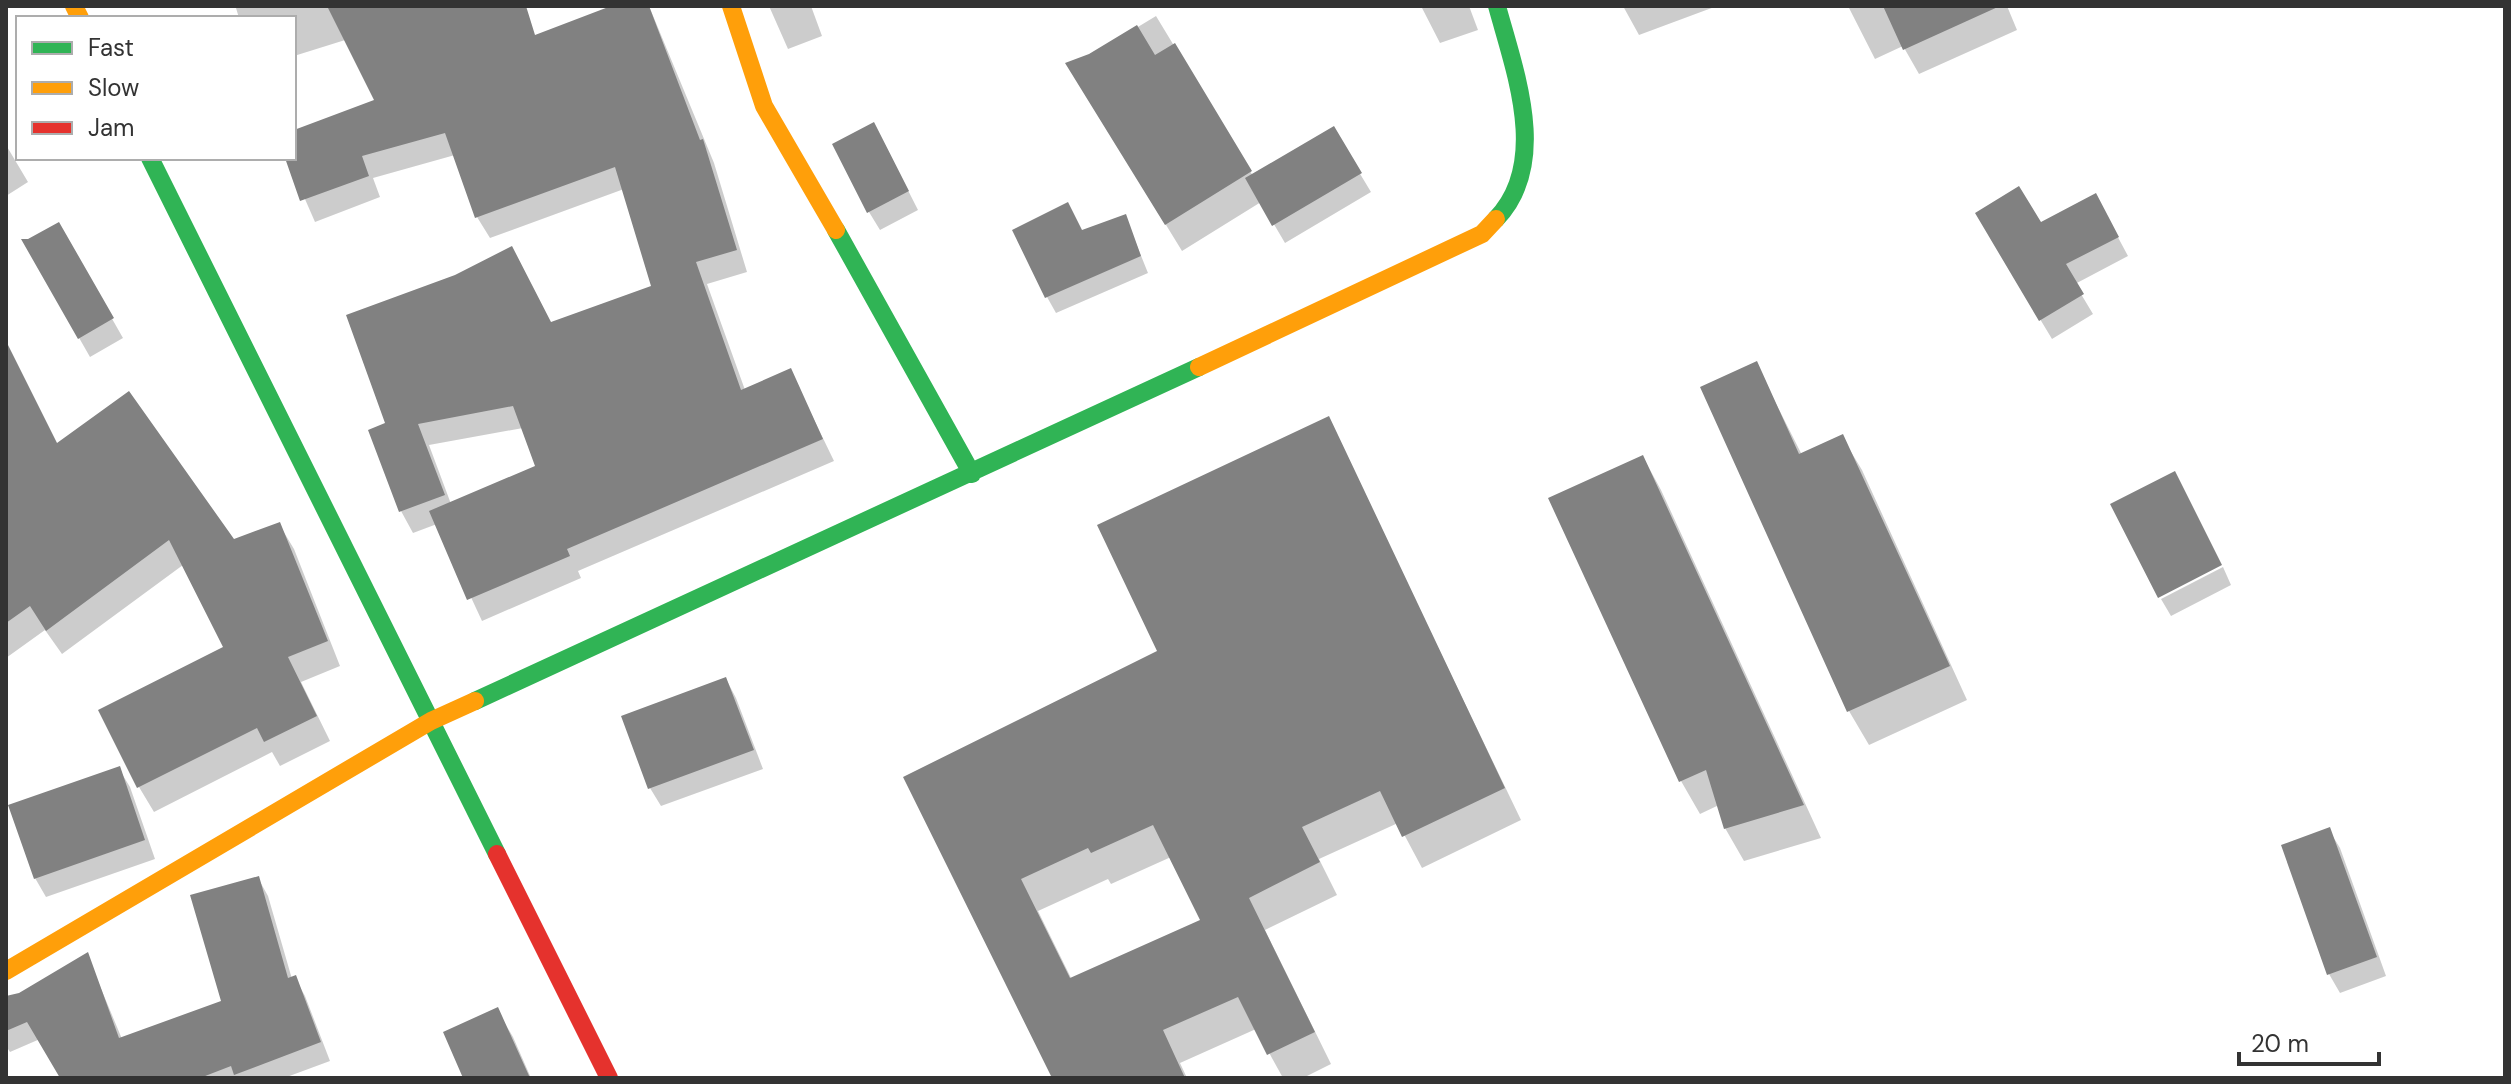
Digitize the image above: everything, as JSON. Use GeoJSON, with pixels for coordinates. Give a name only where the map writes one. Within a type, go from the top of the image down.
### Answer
{"type":"FeatureCollection","features":[{"type":"Feature","properties":{"kind":"street"},"geometry":{"type":"LineString","coordinates":[[731,6],[764,106],[972,474]]}},
{"type":"Feature","properties":{"kind":"street"},"geometry":{"type":"LineString","coordinates":[[7,968],[431,721],[972,474],[1482,234],[1507,208],[1524,174],[1521,92],[1497,6]]}},
{"type":"Feature","properties":{"kind":"street"},"geometry":{"type":"LineString","coordinates":[[151,160],[609,1078]]}},
{"type":"Feature","properties":{"kind":"building"},"geometry":{"type":"Polygon","coordinates":[[[327,6],[526,6],[535,35],[611,6],[649,6],[700,140],[703,139],[737,250],[696,262],[741,390],[791,368],[823,439],[567,549],[570,556],[467,600],[429,511],[535,466],[513,406],[418,424],[445,495],[399,512],[368,430],[385,423],[346,315],[455,275],[512,246],[551,322],[651,286],[615,167],[475,218],[445,133],[362,156],[369,176],[300,201],[286,160],[296,160],[296,129],[374,100],[327,6]]]}},
{"type":"Feature","properties":{"kind":"building"},"geometry":{"type":"Polygon","coordinates":[[[1883,6],[2000,6],[1903,50],[1883,6]]]}},
{"type":"Feature","properties":{"kind":"building"},"geometry":{"type":"Polygon","coordinates":[[[1137,25],[1155,55],[1175,43],[1252,171],[1165,225],[1065,63],[1089,54],[1137,25]]]}},
{"type":"Feature","properties":{"kind":"building"},"geometry":{"type":"Polygon","coordinates":[[[874,122],[909,191],[867,213],[832,144],[874,122]]]}},
{"type":"Feature","properties":{"kind":"building"},"geometry":{"type":"Polygon","coordinates":[[[1334,126],[1362,173],[1272,226],[1245,178],[1334,126]]]}},
{"type":"Feature","properties":{"kind":"building"},"geometry":{"type":"Polygon","coordinates":[[[2019,186],[2041,222],[2096,193],[2119,237],[2066,264],[2084,294],[2039,321],[1975,213],[2019,186]]]}},
{"type":"Feature","properties":{"kind":"building"},"geometry":{"type":"Polygon","coordinates":[[[1068,202],[1082,230],[1126,214],[1141,256],[1045,298],[1012,230],[1068,202]]]}},
{"type":"Feature","properties":{"kind":"building"},"geometry":{"type":"Polygon","coordinates":[[[59,222],[114,318],[78,339],[21,239],[28,239],[59,222]]]}},
{"type":"Feature","properties":{"kind":"building"},"geometry":{"type":"Polygon","coordinates":[[[6,341],[57,443],[129,391],[234,539],[280,522],[328,641],[288,657],[317,716],[264,742],[257,728],[137,788],[98,710],[223,647],[169,540],[46,631],[30,606],[6,623],[6,341]]]}},
{"type":"Feature","properties":{"kind":"building"},"geometry":{"type":"Polygon","coordinates":[[[1757,361],[1799,454],[1843,434],[1950,666],[1847,712],[1700,387],[1757,361]]]}},
{"type":"Feature","properties":{"kind":"building"},"geometry":{"type":"Polygon","coordinates":[[[1329,416],[1505,788],[1402,837],[1380,791],[1302,827],[1320,862],[1249,898],[1315,1032],[1267,1055],[1238,997],[1163,1030],[1185,1078],[1052,1078],[903,777],[1157,651],[1097,525],[1329,416]],[[1153,825],[1091,853],[1088,848],[1021,879],[1070,978],[1200,920],[1153,825]]]}},
{"type":"Feature","properties":{"kind":"building"},"geometry":{"type":"Polygon","coordinates":[[[1643,455],[1804,805],[1724,829],[1706,770],[1679,782],[1548,498],[1643,455]]]}},
{"type":"Feature","properties":{"kind":"building"},"geometry":{"type":"Polygon","coordinates":[[[2175,471],[2222,565],[2158,598],[2110,504],[2175,471]]]}},
{"type":"Feature","properties":{"kind":"building"},"geometry":{"type":"Polygon","coordinates":[[[726,677],[754,750],[648,789],[621,716],[726,677]]]}},
{"type":"Feature","properties":{"kind":"building"},"geometry":{"type":"Polygon","coordinates":[[[120,766],[145,840],[34,879],[8,805],[120,766]]]}},
{"type":"Feature","properties":{"kind":"building"},"geometry":{"type":"Polygon","coordinates":[[[2330,827],[2377,957],[2327,975],[2281,845],[2330,827]]]}},
{"type":"Feature","properties":{"kind":"building"},"geometry":{"type":"Polygon","coordinates":[[[259,876],[288,978],[296,975],[321,1042],[234,1075],[231,1066],[200,1078],[60,1078],[27,1022],[6,1031],[6,996],[19,993],[88,952],[119,1038],[221,1001],[190,895],[259,876]]]}},
{"type":"Feature","properties":{"kind":"building"},"geometry":{"type":"Polygon","coordinates":[[[498,1007],[530,1078],[463,1078],[443,1032],[498,1007]]]}},
{"type":"Feature","properties":{"kind":"traffic: fast"},"geometry":{"type":"LineString","coordinates":[[1496,219],[1512,196],[1521,171],[1525,144],[1519,88],[1497,6]]}},
{"type":"Feature","properties":{"kind":"traffic: fast"},"geometry":{"type":"LineString","coordinates":[[151,160],[497,854]]}},
{"type":"Feature","properties":{"kind":"traffic: fast"},"geometry":{"type":"LineString","coordinates":[[836,230],[972,474]]}},
{"type":"Feature","properties":{"kind":"traffic: fast"},"geometry":{"type":"LineString","coordinates":[[475,701],[1199,367]]}},
{"type":"Feature","properties":{"kind":"traffic: slow"},"geometry":{"type":"LineString","coordinates":[[74,6],[79,16]]}},
{"type":"Feature","properties":{"kind":"traffic: slow"},"geometry":{"type":"LineString","coordinates":[[731,6],[764,106],[836,230]]}},
{"type":"Feature","properties":{"kind":"traffic: slow"},"geometry":{"type":"LineString","coordinates":[[1199,367],[1482,234],[1496,219]]}},
{"type":"Feature","properties":{"kind":"traffic: slow"},"geometry":{"type":"LineString","coordinates":[[6,971],[431,721],[475,701]]}},
{"type":"Feature","properties":{"kind":"traffic: jam"},"geometry":{"type":"LineString","coordinates":[[497,854],[609,1078]]}}]}
